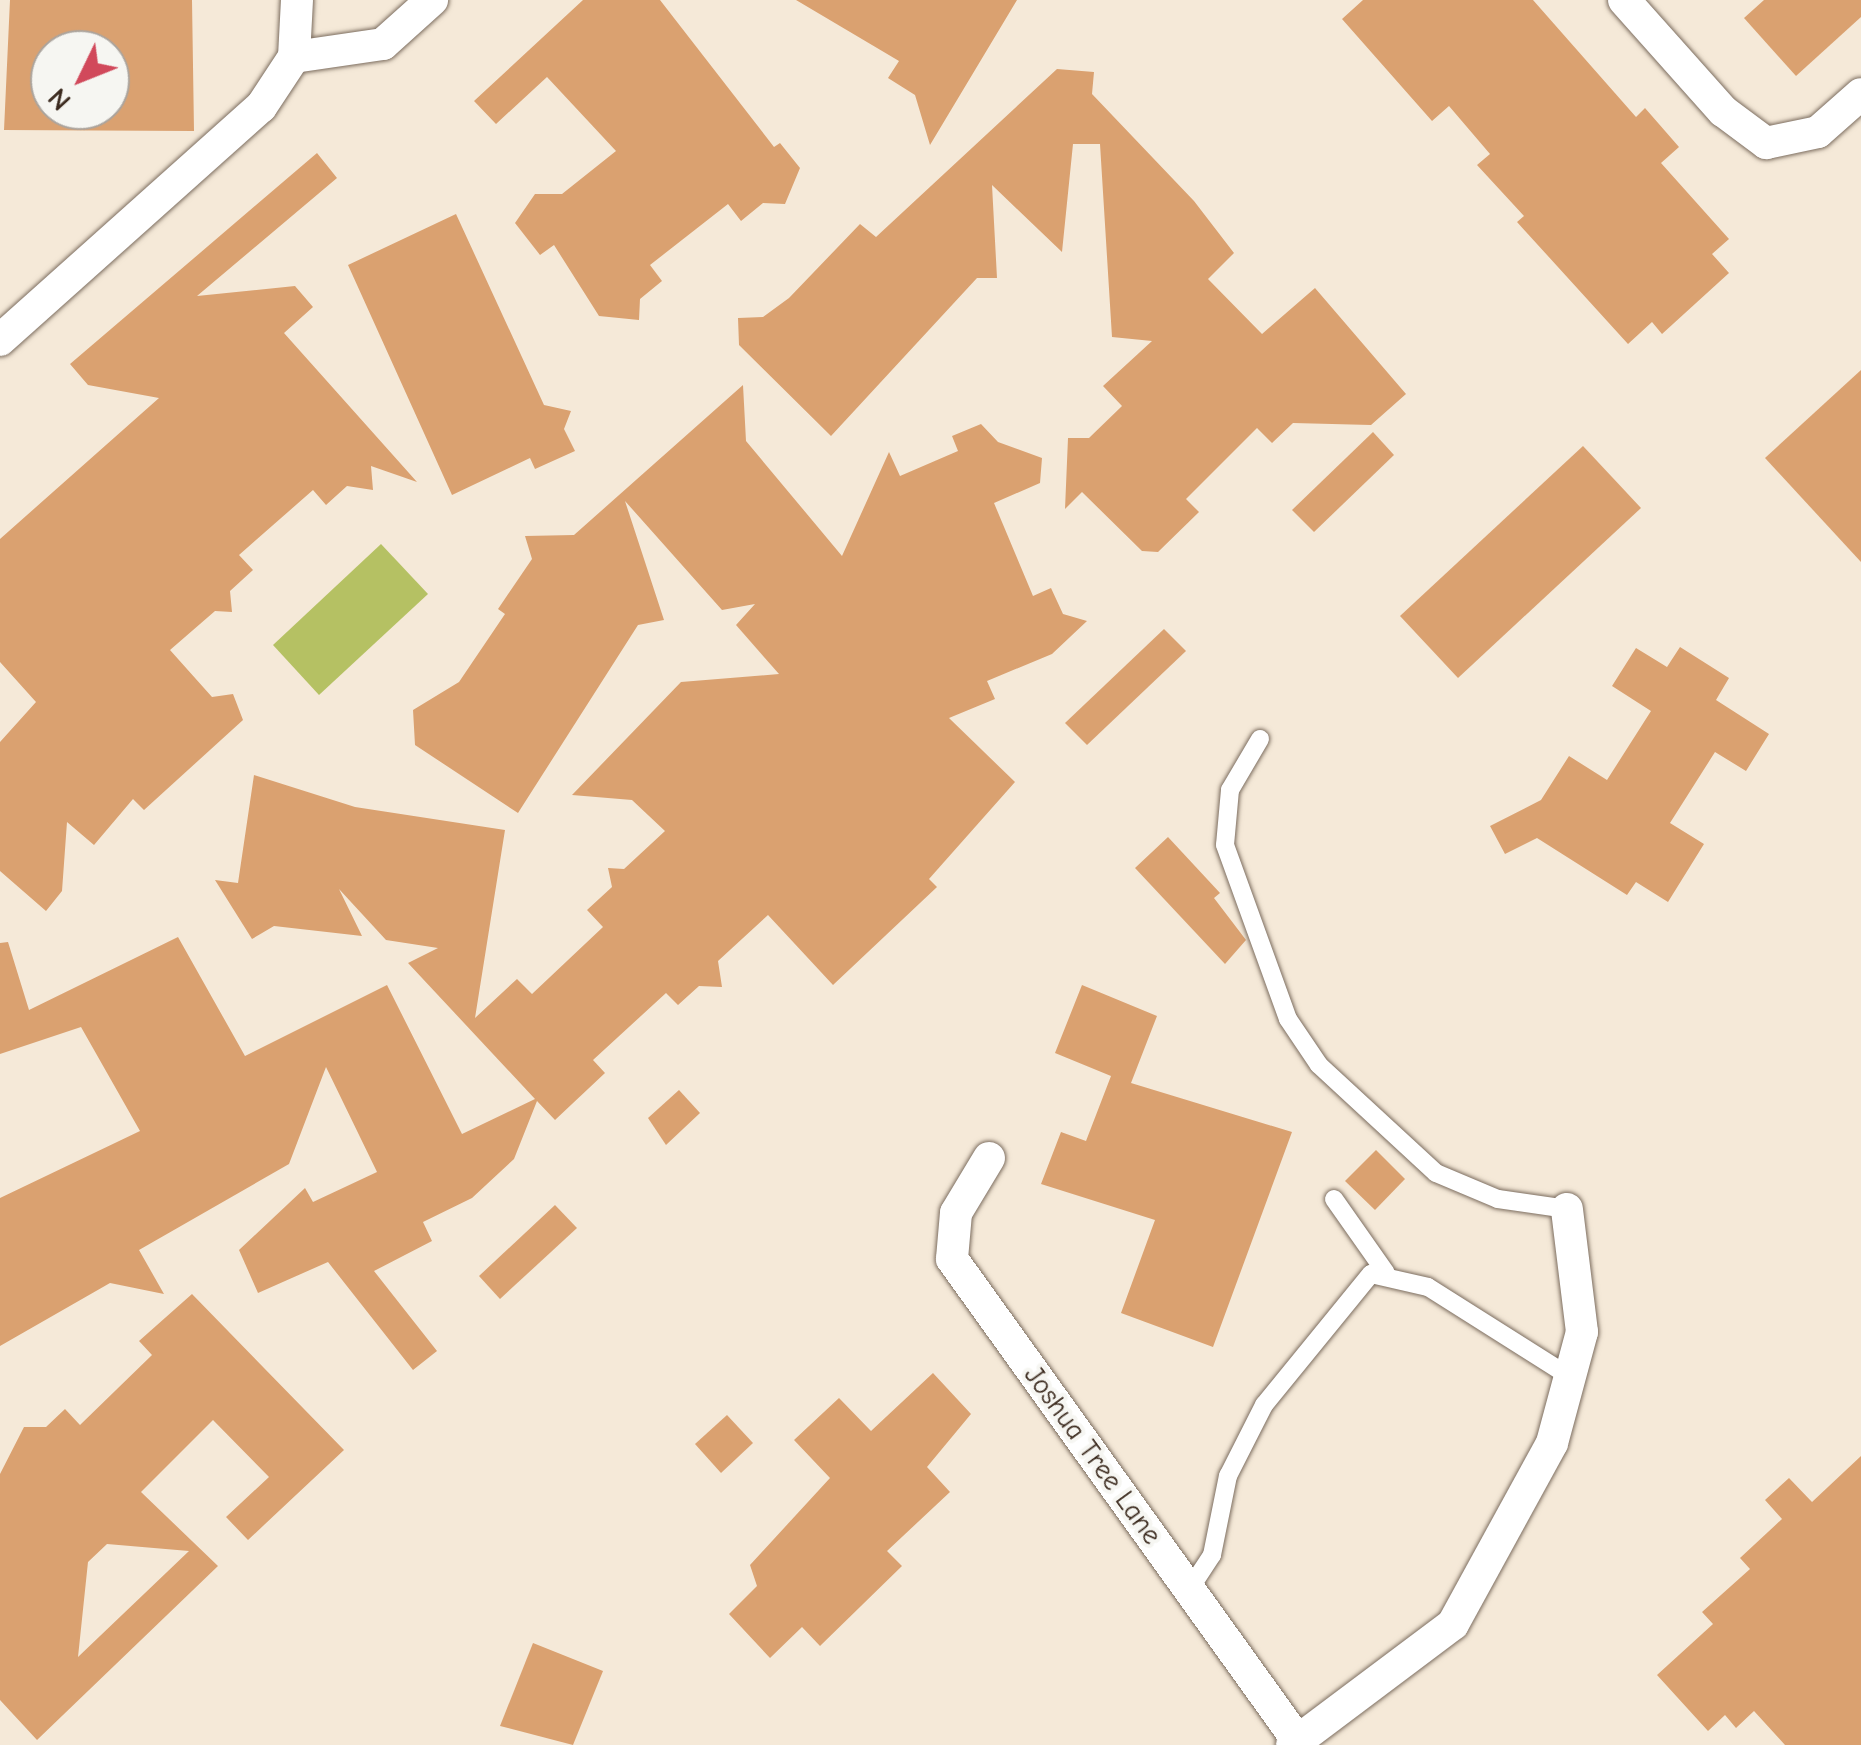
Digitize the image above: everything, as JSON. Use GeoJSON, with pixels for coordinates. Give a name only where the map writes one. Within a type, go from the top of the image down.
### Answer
{"type":"FeatureCollection","features":[{"type":"Feature","properties":{"kind":"street"},"geometry":{"type":"LineString","coordinates":[[0,340],[261,108],[294,57],[297,0]]}},
{"type":"Feature","properties":{"kind":"street"},"geometry":{"type":"LineString","coordinates":[[294,57],[383,44],[432,0]]}},
{"type":"Feature","properties":{"kind":"street"},"geometry":{"type":"LineString","coordinates":[[1624,0],[1724,111],[1766,143],[1818,132],[1861,94]]}},
{"type":"Feature","properties":{"kind":"street","name":"Joshua Tree Lane"},"geometry":{"type":"LineString","coordinates":[[989,1158],[956,1212],[952,1259],[1295,1743]]}},
{"type":"Feature","properties":{"kind":"street"},"geometry":{"type":"LineString","coordinates":[[1295,1743],[1453,1624],[1552,1443],[1582,1332],[1567,1209]]}},
{"type":"Feature","properties":{"kind":"lane"},"geometry":{"type":"LineString","coordinates":[[1260,739],[1230,790],[1224,845],[1255,948],[1288,1019],[1319,1065],[1436,1174],[1498,1199],[1567,1209]]}},
{"type":"Feature","properties":{"kind":"lane"},"geometry":{"type":"LineString","coordinates":[[1334,1199],[1386,1273]]}},
{"type":"Feature","properties":{"kind":"lane"},"geometry":{"type":"LineString","coordinates":[[1190,1590],[1212,1554],[1228,1476],[1264,1405],[1346,1298],[1371,1274],[1386,1273],[1428,1287],[1570,1376]]}},
{"type":"Feature","properties":{"kind":"green space"},"geometry":{"type":"Polygon","coordinates":[[[381,544],[428,594],[319,695],[273,645],[381,544]]]}},
{"type":"Feature","properties":{"kind":"building"},"geometry":{"type":"Polygon","coordinates":[[[10,0],[192,0],[194,131],[4,130],[10,0]]]}},
{"type":"Feature","properties":{"kind":"building"},"geometry":{"type":"Polygon","coordinates":[[[583,0],[660,0],[774,147],[780,143],[800,168],[785,204],[763,203],[741,221],[728,204],[650,265],[662,281],[640,299],[639,320],[599,316],[554,245],[540,255],[515,223],[535,194],[562,194],[616,151],[547,77],[496,124],[474,101],[583,0]]]}},
{"type":"Feature","properties":{"kind":"building"},"geometry":{"type":"Polygon","coordinates":[[[796,0],[1017,0],[930,145],[915,95],[888,78],[899,61],[796,0]]]}},
{"type":"Feature","properties":{"kind":"building"},"geometry":{"type":"Polygon","coordinates":[[[1363,0],[1533,0],[1636,117],[1645,108],[1679,147],[1661,163],[1729,239],[1712,254],[1729,273],[1662,334],[1652,322],[1628,344],[1517,222],[1524,216],[1477,165],[1490,154],[1449,106],[1432,121],[1342,19],[1363,0]]]}},
{"type":"Feature","properties":{"kind":"building"},"geometry":{"type":"Polygon","coordinates":[[[1764,0],[1861,0],[1861,17],[1796,76],[1744,18],[1764,0]]]}},
{"type":"Feature","properties":{"kind":"building"},"geometry":{"type":"Polygon","coordinates":[[[1057,69],[1094,72],[1092,94],[1194,201],[1234,253],[1208,279],[1262,334],[1315,288],[1406,394],[1371,425],[1293,423],[1272,443],[1257,428],[1186,499],[1199,512],[1158,552],[1142,551],[1082,492],[1065,509],[1068,438],[1089,438],[1122,406],[1103,386],[1152,341],[1112,337],[1100,144],[1073,144],[1062,252],[992,185],[997,278],[977,278],[831,436],[739,345],[738,318],[763,317],[789,298],[860,224],[876,237],[1057,69]]]}},
{"type":"Feature","properties":{"kind":"building"},"geometry":{"type":"Polygon","coordinates":[[[317,153],[337,178],[197,296],[295,286],[313,307],[284,333],[417,482],[371,466],[373,490],[347,486],[326,505],[313,490],[239,555],[253,570],[230,591],[232,612],[215,611],[170,650],[212,697],[233,694],[243,720],[144,810],[133,799],[94,845],[67,822],[62,891],[46,911],[0,871],[0,742],[36,702],[0,662],[0,539],[159,398],[88,385],[70,364],[317,153]]]}},
{"type":"Feature","properties":{"kind":"building"},"geometry":{"type":"Polygon","coordinates":[[[456,214],[544,405],[571,411],[564,429],[575,451],[535,469],[530,458],[452,495],[348,265],[456,214]]]}},
{"type":"Feature","properties":{"kind":"building"},"geometry":{"type":"Polygon","coordinates":[[[1861,370],[1861,562],[1765,458],[1861,370]]]}},
{"type":"Feature","properties":{"kind":"building"},"geometry":{"type":"Polygon","coordinates":[[[743,385],[746,441],[842,556],[889,452],[900,476],[958,451],[952,436],[981,424],[998,442],[1042,458],[1040,483],[994,503],[1033,596],[1051,588],[1063,614],[1087,621],[1052,654],[987,681],[995,699],[949,718],[1015,782],[929,879],[937,887],[833,985],[768,915],[718,961],[722,987],[699,986],[678,1005],[666,993],[593,1060],[605,1073],[555,1120],[537,1101],[514,1159],[472,1198],[423,1222],[432,1241],[374,1271],[437,1351],[413,1370],[328,1262],[258,1293],[239,1250],[305,1188],[313,1202],[377,1172],[326,1067],[289,1164],[139,1250],[164,1294],[110,1283],[0,1346],[0,1198],[140,1131],[81,1027],[0,1054],[0,943],[8,942],[29,1010],[178,937],[245,1056],[387,985],[462,1134],[535,1099],[408,963],[438,948],[386,940],[339,889],[362,936],[274,926],[252,939],[215,880],[238,883],[254,775],[355,807],[505,830],[475,1018],[517,979],[532,994],[603,927],[587,910],[612,887],[608,868],[624,869],[665,831],[632,800],[572,795],[681,682],[779,674],[736,625],[755,604],[722,610],[625,501],[664,620],[638,625],[518,813],[415,745],[413,710],[459,682],[505,614],[498,609],[532,559],[525,536],[574,535],[743,385]]]}},
{"type":"Feature","properties":{"kind":"building"},"geometry":{"type":"Polygon","coordinates":[[[1373,432],[1394,455],[1314,532],[1292,510],[1373,432]]]}},
{"type":"Feature","properties":{"kind":"building"},"geometry":{"type":"Polygon","coordinates":[[[1583,446],[1641,508],[1458,678],[1400,616],[1583,446]]]}},
{"type":"Feature","properties":{"kind":"building"},"geometry":{"type":"Polygon","coordinates":[[[1164,629],[1186,651],[1087,745],[1065,723],[1164,629]]]}},
{"type":"Feature","properties":{"kind":"building"},"geometry":{"type":"Polygon","coordinates":[[[1680,647],[1729,678],[1716,700],[1769,734],[1746,771],[1715,752],[1670,823],[1704,844],[1668,902],[1636,882],[1627,895],[1537,838],[1505,854],[1490,826],[1541,800],[1569,756],[1607,780],[1651,711],[1612,686],[1636,648],[1667,667],[1680,647]]]}},
{"type":"Feature","properties":{"kind":"building"},"geometry":{"type":"Polygon","coordinates":[[[1168,837],[1220,893],[1214,898],[1246,940],[1225,964],[1135,868],[1168,837]]]}},
{"type":"Feature","properties":{"kind":"building"},"geometry":{"type":"Polygon","coordinates":[[[1082,985],[1157,1016],[1131,1083],[1292,1132],[1213,1347],[1121,1313],[1155,1220],[1041,1184],[1061,1132],[1086,1141],[1111,1076],[1055,1053],[1082,985]]]}},
{"type":"Feature","properties":{"kind":"building"},"geometry":{"type":"Polygon","coordinates":[[[679,1090],[700,1113],[666,1145],[648,1118],[679,1090]]]}},
{"type":"Feature","properties":{"kind":"building"},"geometry":{"type":"Polygon","coordinates":[[[1376,1150],[1405,1179],[1375,1210],[1345,1181],[1376,1150]]]}},
{"type":"Feature","properties":{"kind":"building"},"geometry":{"type":"Polygon","coordinates":[[[555,1205],[577,1228],[500,1299],[479,1276],[555,1205]]]}},
{"type":"Feature","properties":{"kind":"building"},"geometry":{"type":"Polygon","coordinates":[[[192,1294],[344,1450],[248,1540],[226,1517],[269,1477],[213,1420],[141,1492],[218,1566],[37,1740],[0,1700],[0,1474],[24,1427],[46,1427],[65,1409],[80,1425],[152,1355],[139,1341],[192,1294]],[[107,1544],[88,1562],[78,1657],[189,1551],[107,1544]]]}},
{"type":"Feature","properties":{"kind":"building"},"geometry":{"type":"Polygon","coordinates":[[[933,1373],[971,1414],[927,1467],[950,1492],[887,1551],[902,1566],[820,1646],[802,1627],[770,1658],[729,1614],[757,1586],[750,1565],[830,1478],[794,1440],[839,1398],[871,1431],[933,1373]]]}},
{"type":"Feature","properties":{"kind":"building"},"geometry":{"type":"Polygon","coordinates":[[[727,1415],[753,1443],[721,1473],[695,1444],[727,1415]]]}},
{"type":"Feature","properties":{"kind":"building"},"geometry":{"type":"Polygon","coordinates":[[[1861,1456],[1861,1745],[1785,1745],[1754,1711],[1736,1728],[1725,1715],[1708,1731],[1657,1675],[1713,1624],[1702,1612],[1750,1569],[1740,1558],[1782,1519],[1765,1500],[1789,1478],[1812,1502],[1861,1456]]]}},
{"type":"Feature","properties":{"kind":"building"},"geometry":{"type":"Polygon","coordinates":[[[533,1643],[603,1671],[573,1745],[500,1726],[533,1643]]]}}]}
